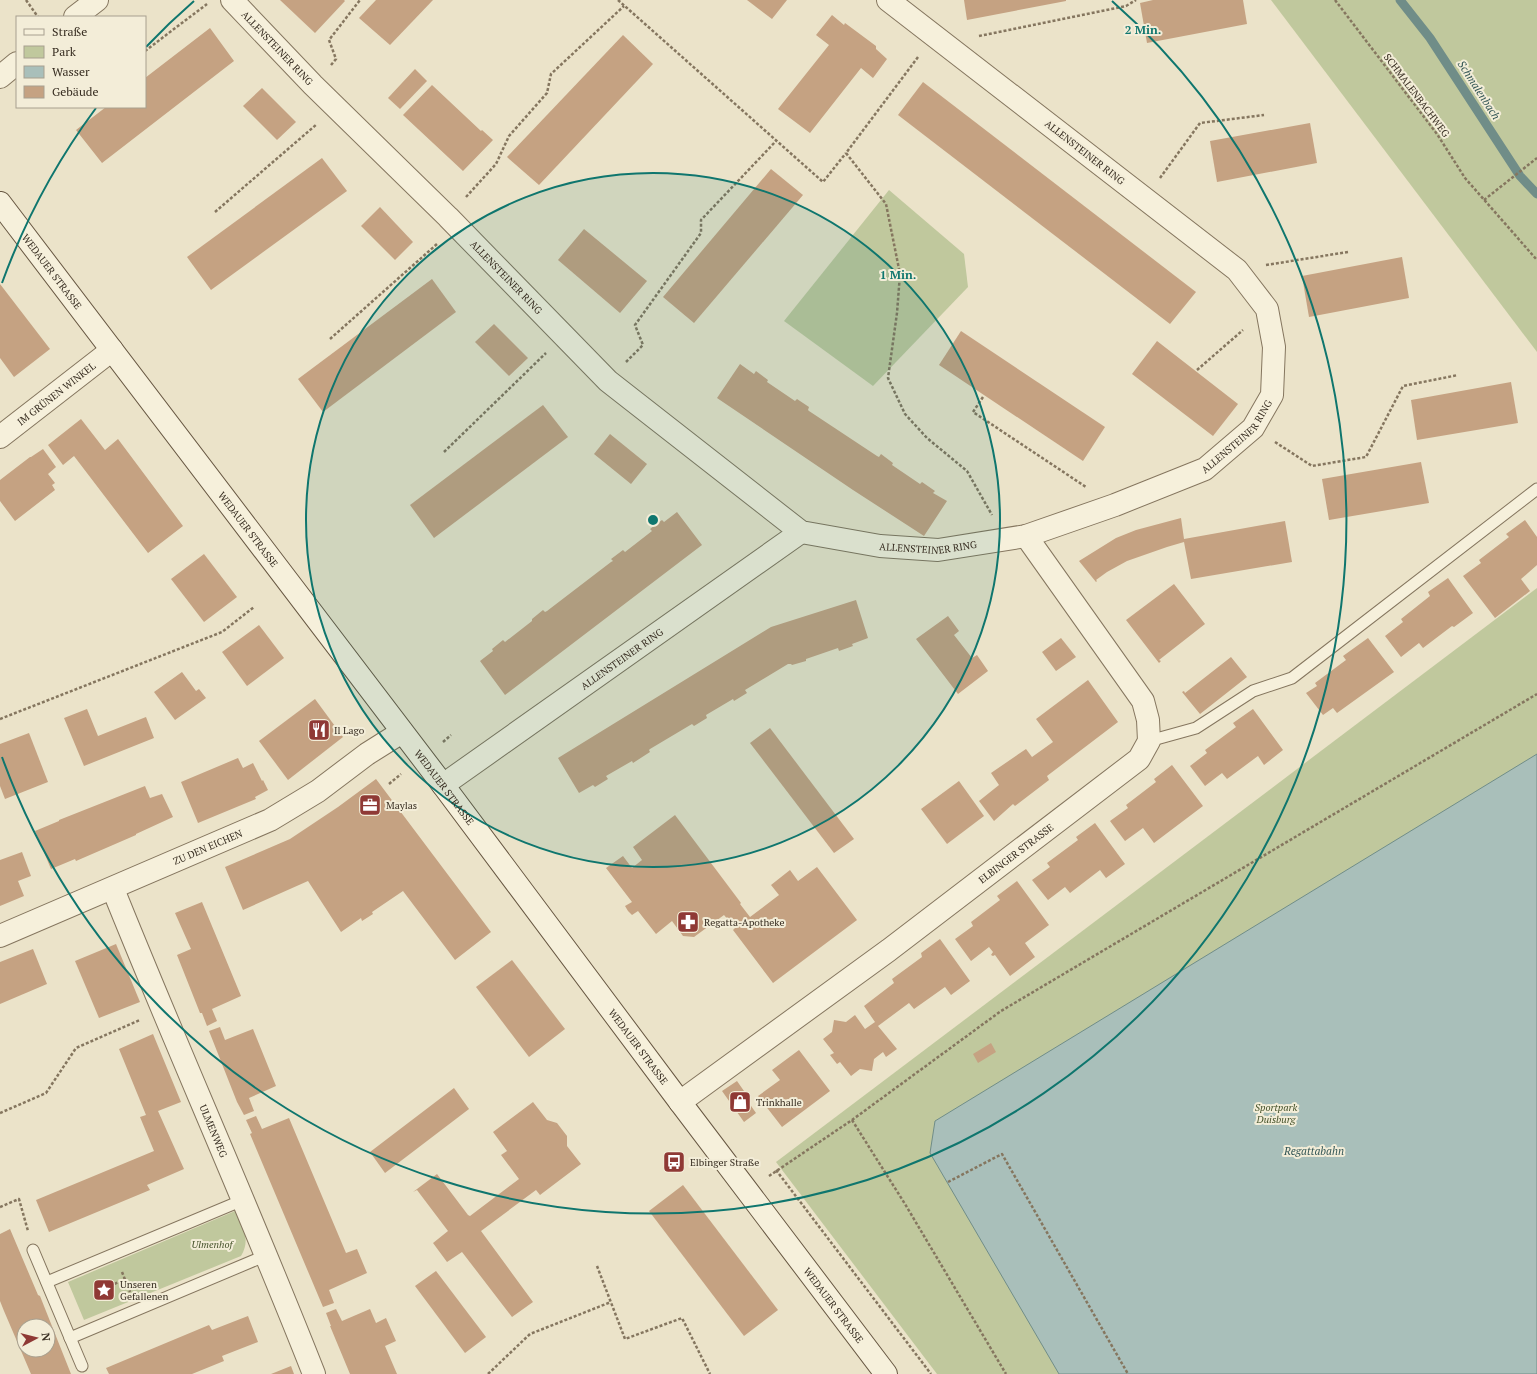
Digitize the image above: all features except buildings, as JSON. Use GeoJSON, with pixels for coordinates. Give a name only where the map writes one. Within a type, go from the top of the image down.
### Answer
{"type":"FeatureCollection","features":[{"type":"Feature","properties":{"kind":"street"},"geometry":{"type":"LineString","coordinates":[[76,16],[97,0]]}},
{"type":"Feature","properties":{"kind":"street","name":"ALLENSTEINER RING"},"geometry":{"type":"LineString","coordinates":[[232,0],[313,85],[453,222],[608,381],[801,532],[880,546],[938,550],[1026,536],[1115,506],[1205,469],[1253,428],[1272,395],[1274,347],[1267,309],[1237,270],[888,0]]}},
{"type":"Feature","properties":{"kind":"street"},"geometry":{"type":"LineString","coordinates":[[0,77],[16,64]]}},
{"type":"Feature","properties":{"kind":"street","name":"WEDAUER STRASSE"},"geometry":{"type":"LineString","coordinates":[[0,203],[443,785],[886,1374]]}},
{"type":"Feature","properties":{"kind":"street","name":"IM GRÜNEN WINKEL"},"geometry":{"type":"LineString","coordinates":[[0,437],[112,350]]}},
{"type":"Feature","properties":{"kind":"street","name":"ALLENSTEINER RING"},"geometry":{"type":"LineString","coordinates":[[443,785],[801,532]]}},
{"type":"Feature","properties":{"kind":"street","name":"ELBINGER STRASSE"},"geometry":{"type":"LineString","coordinates":[[680,1102],[890,950],[1140,759],[1149,741],[1148,720],[1143,701],[1026,536]]}},
{"type":"Feature","properties":{"kind":"street","name":"ZU DEN EICHEN"},"geometry":{"type":"LineString","coordinates":[[0,936],[270,820],[318,791],[367,754],[402,732]]}},
{"type":"Feature","properties":{"kind":"street","name":"ULMENWEG"},"geometry":{"type":"LineString","coordinates":[[113,888],[162,1011],[267,1255],[314,1374]]}},
{"type":"Feature","properties":{"kind":"lane"},"geometry":{"type":"LineString","coordinates":[[1149,741],[1196,728],[1253,690],[1292,678],[1537,489]]}},
{"type":"Feature","properties":{"kind":"lane"},"geometry":{"type":"LineString","coordinates":[[47,1282],[243,1200]]}},
{"type":"Feature","properties":{"kind":"lane"},"geometry":{"type":"LineString","coordinates":[[33,1250],[82,1366]]}},
{"type":"Feature","properties":{"kind":"lane"},"geometry":{"type":"LineString","coordinates":[[70,1338],[267,1255]]}},
{"type":"Feature","properties":{"kind":"path"},"geometry":{"type":"LineString","coordinates":[[26,0],[37,16]]}},
{"type":"Feature","properties":{"kind":"path"},"geometry":{"type":"LineString","coordinates":[[146,50],[212,0]]}},
{"type":"Feature","properties":{"kind":"path"},"geometry":{"type":"LineString","coordinates":[[313,85],[336,59],[328,40],[360,0]]}},
{"type":"Feature","properties":{"kind":"path"},"geometry":{"type":"LineString","coordinates":[[618,0],[823,182],[934,36]]}},
{"type":"Feature","properties":{"kind":"path"},"geometry":{"type":"LineString","coordinates":[[953,50],[961,40],[1126,6],[1136,0]]}},
{"type":"Feature","properties":{"kind":"path","name":"SCHMALENBACHWEG"},"geometry":{"type":"LineString","coordinates":[[1335,0],[1437,134],[1465,178],[1522,241],[1537,260]]}},
{"type":"Feature","properties":{"kind":"path"},"geometry":{"type":"LineString","coordinates":[[330,339],[453,222],[496,164],[509,136],[547,93],[551,74],[624,6]]}},
{"type":"Feature","properties":{"kind":"path"},"geometry":{"type":"LineString","coordinates":[[215,212],[336,108]]}},
{"type":"Feature","properties":{"kind":"path"},"geometry":{"type":"LineString","coordinates":[[1146,199],[1200,122],[1264,115]]}},
{"type":"Feature","properties":{"kind":"path"},"geometry":{"type":"LineString","coordinates":[[608,381],[643,345],[634,325],[701,233],[701,220],[776,141]]}},
{"type":"Feature","properties":{"kind":"path"},"geometry":{"type":"LineString","coordinates":[[846,152],[886,204],[900,274],[897,314],[888,378],[896,398],[905,414],[927,438],[967,471],[994,518],[1026,536]]}},
{"type":"Feature","properties":{"kind":"path"},"geometry":{"type":"LineString","coordinates":[[1484,200],[1537,158]]}},
{"type":"Feature","properties":{"kind":"path"},"geometry":{"type":"LineString","coordinates":[[1237,270],[1348,252]]}},
{"type":"Feature","properties":{"kind":"path"},"geometry":{"type":"LineString","coordinates":[[1197,370],[1267,309]]}},
{"type":"Feature","properties":{"kind":"path"},"geometry":{"type":"LineString","coordinates":[[444,452],[564,336]]}},
{"type":"Feature","properties":{"kind":"path"},"geometry":{"type":"LineString","coordinates":[[1253,428],[1312,466],[1366,457],[1403,386],[1458,374]]}},
{"type":"Feature","properties":{"kind":"path"},"geometry":{"type":"LineString","coordinates":[[983,397],[973,412],[1115,506]]}},
{"type":"Feature","properties":{"kind":"path"},"geometry":{"type":"LineString","coordinates":[[0,719],[222,632],[254,607]]}},
{"type":"Feature","properties":{"kind":"path"},"geometry":{"type":"LineString","coordinates":[[749,1193],[776,1170],[852,1120],[1001,1011],[1537,694]]}},
{"type":"Feature","properties":{"kind":"path"},"geometry":{"type":"LineString","coordinates":[[0,1113],[46,1093],[76,1048],[162,1011]]}},
{"type":"Feature","properties":{"kind":"path"},"geometry":{"type":"LineString","coordinates":[[852,1120],[905,1204],[1006,1374]]}},
{"type":"Feature","properties":{"kind":"path"},"geometry":{"type":"LineString","coordinates":[[948,1182],[1002,1154],[1128,1374]]}},
{"type":"Feature","properties":{"kind":"path"},"geometry":{"type":"LineString","coordinates":[[776,1170],[931,1374]]}},
{"type":"Feature","properties":{"kind":"path"},"geometry":{"type":"LineString","coordinates":[[0,1207],[19,1199],[33,1250]]}},
{"type":"Feature","properties":{"kind":"path"},"geometry":{"type":"LineString","coordinates":[[115,1254],[137,1309]]}},
{"type":"Feature","properties":{"kind":"path"},"geometry":{"type":"LineString","coordinates":[[597,1266],[624,1339],[682,1318],[710,1374]]}},
{"type":"Feature","properties":{"kind":"path"},"geometry":{"type":"LineString","coordinates":[[110,1286],[125,1279]]}},
{"type":"Feature","properties":{"kind":"path"},"geometry":{"type":"LineString","coordinates":[[488,1374],[530,1334],[611,1302]]}},
{"type":"Feature","properties":{"kind":"green space"},"geometry":{"type":"Polygon","coordinates":[[[1271,0],[1537,0],[1537,352],[1271,0]]]}},
{"type":"Feature","properties":{"kind":"green space"},"geometry":{"type":"Polygon","coordinates":[[[889,190],[964,254],[968,287],[873,386],[784,321],[889,190]]]}},
{"type":"Feature","properties":{"kind":"green space","name":"Regattabahn"},"geometry":{"type":"Polygon","coordinates":[[[1537,588],[1537,1374],[937,1374],[776,1162],[1537,588]]]}},
{"type":"Feature","properties":{"kind":"green space","name":"Ulmenhof"},"geometry":{"type":"Polygon","coordinates":[[[235,1211],[241,1222],[246,1239],[241,1256],[84,1320],[68,1282],[235,1211]]]}},
{"type":"Feature","properties":{"kind":"water","name":"Regattabahn"},"geometry":{"type":"Polygon","coordinates":[[[1537,754],[1537,1374],[1059,1374],[930,1153],[935,1121],[1537,754]]]}},
{"type":"Feature","properties":{"kind":"waterway","name":"Schmalenbach"},"geometry":{"type":"LineString","coordinates":[[1400,0],[1430,38],[1520,176],[1537,194]]}},
{"type":"Feature","properties":{"kind":"place","name":"Il Lago"},"geometry":{"type":"Point","coordinates":[319,730]}},
{"type":"Feature","properties":{"kind":"place","name":"Maylas"},"geometry":{"type":"Point","coordinates":[370,805]}},
{"type":"Feature","properties":{"kind":"place","name":"Regatta-Apotheke"},"geometry":{"type":"Point","coordinates":[688,922]}},
{"type":"Feature","properties":{"kind":"place","name":"Trinkhalle"},"geometry":{"type":"Point","coordinates":[740,1102]}},
{"type":"Feature","properties":{"kind":"place","name":"Elbinger Straße"},"geometry":{"type":"Point","coordinates":[674,1162]}},
{"type":"Feature","properties":{"kind":"place","name":"Unseren Gefallenen"},"geometry":{"type":"Point","coordinates":[104,1290]}},
{"type":"Feature","properties":{"kind":"park label","name":"Sportpark Duisburg"},"geometry":{"type":"Point","coordinates":[1276,1112]}}]}
